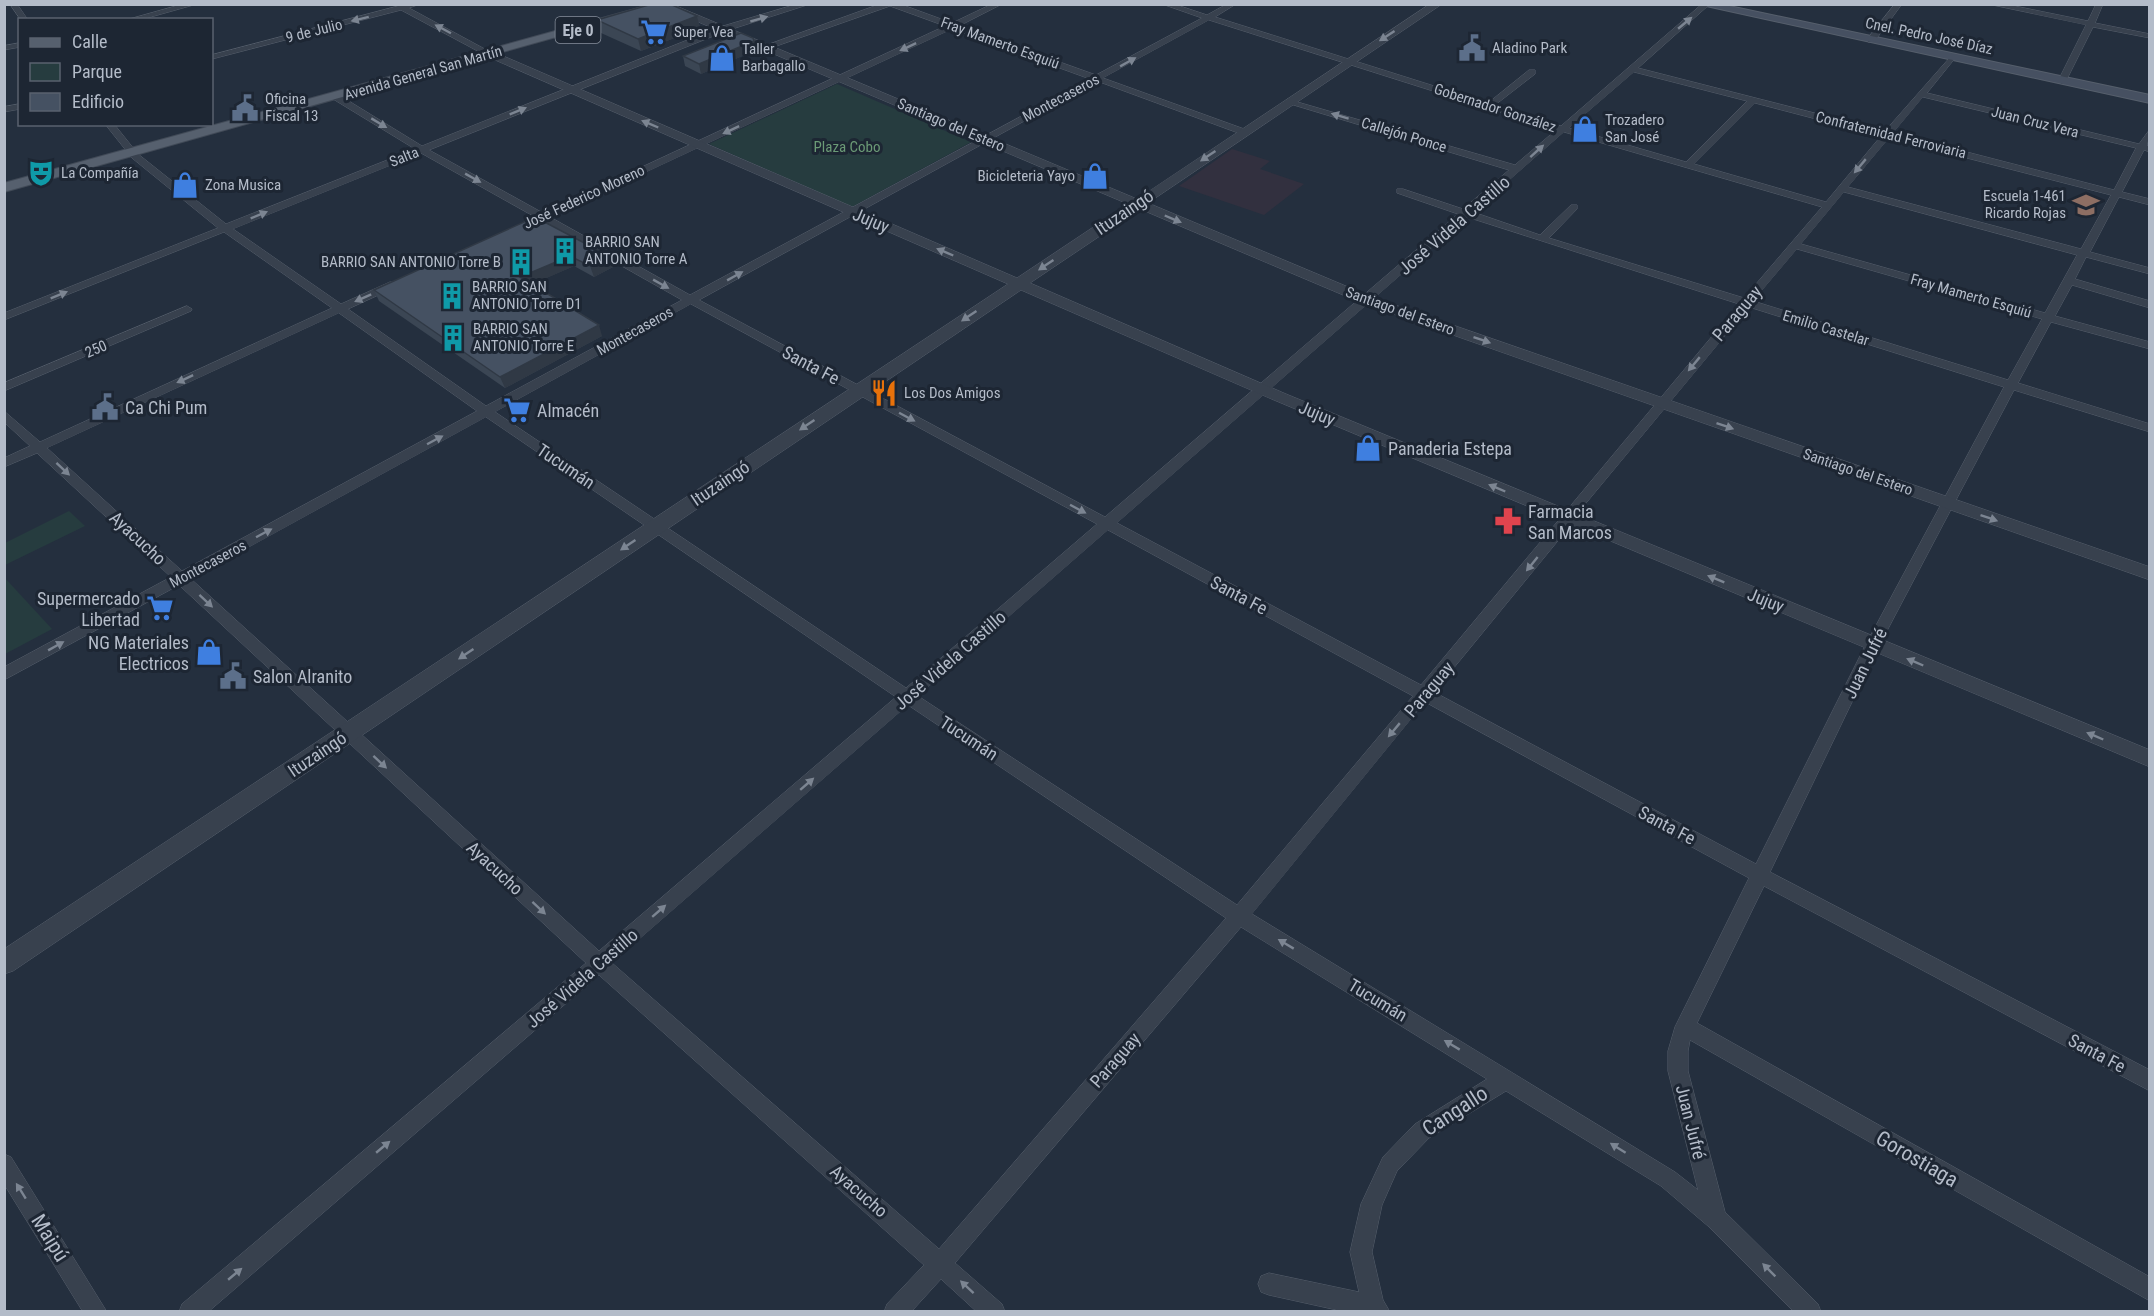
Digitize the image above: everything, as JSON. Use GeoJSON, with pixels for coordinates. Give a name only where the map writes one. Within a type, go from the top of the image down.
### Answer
{"type":"FeatureCollection","features":[{"type":"Feature","properties":{"kind":"main road","name":"Avenida General San Martín"},"geometry":{"type":"LineString","coordinates":[[4,188],[667,5]]}},
{"type":"Feature","properties":{"kind":"main road","name":"Cnel. Pedro José Díaz"},"geometry":{"type":"LineString","coordinates":[[1705,5],[2150,99]]}},
{"type":"Feature","properties":{"kind":"street"},"geometry":{"type":"LineString","coordinates":[[13,4],[20,18]]}},
{"type":"Feature","properties":{"kind":"street"},"geometry":{"type":"LineString","coordinates":[[145,4],[157,17],[194,4]]}},
{"type":"Feature","properties":{"kind":"street","name":"9 de Julio"},"geometry":{"type":"LineString","coordinates":[[213,57],[399,6],[417,4]]}},
{"type":"Feature","properties":{"kind":"street","name":"Salta"},"geometry":{"type":"LineString","coordinates":[[4,317],[723,29],[807,4]]}},
{"type":"Feature","properties":{"kind":"street"},"geometry":{"type":"LineString","coordinates":[[765,47],[891,4]]}},
{"type":"Feature","properties":{"kind":"street","name":"Fray Mamerto Esquiú"},"geometry":{"type":"LineString","coordinates":[[891,4],[1244,132]]}},
{"type":"Feature","properties":{"kind":"street","name":"José Federico Moreno"},"geometry":{"type":"LineString","coordinates":[[521,226],[999,4]]}},
{"type":"Feature","properties":{"kind":"street","name":"Gobernador González"},"geometry":{"type":"LineString","coordinates":[[1166,4],[1562,129],[1827,205]]}},
{"type":"Feature","properties":{"kind":"street","name":"Montecaseros"},"geometry":{"type":"LineString","coordinates":[[4,674],[1233,4]]}},
{"type":"Feature","properties":{"kind":"street","name":"Ituzaingó"},"geometry":{"type":"LineString","coordinates":[[4,963],[1290,100],[1437,4]]}},
{"type":"Feature","properties":{"kind":"street"},"geometry":{"type":"LineString","coordinates":[[1871,40],[1899,4]]}},
{"type":"Feature","properties":{"kind":"street"},"geometry":{"type":"LineString","coordinates":[[1991,4],[2150,36]]}},
{"type":"Feature","properties":{"kind":"street"},"geometry":{"type":"LineString","coordinates":[[2062,81],[2100,4]]}},
{"type":"Feature","properties":{"kind":"street","name":"Santiago del Estero"},"geometry":{"type":"LineString","coordinates":[[667,5],[1367,300],[2150,574]]}},
{"type":"Feature","properties":{"kind":"street","name":"José Videla Castillo"},"geometry":{"type":"LineString","coordinates":[[190,1311],[908,697],[1705,5]]}},
{"type":"Feature","properties":{"kind":"street"},"geometry":{"type":"LineString","coordinates":[[399,6],[490,54]]}},
{"type":"Feature","properties":{"kind":"street","name":"Jujuy"},"geometry":{"type":"LineString","coordinates":[[490,54],[1263,390],[2150,759]]}},
{"type":"Feature","properties":{"kind":"street","name":"Paraguay"},"geometry":{"type":"LineString","coordinates":[[895,1311],[941,1263],[1239,915],[1424,695],[1661,403],[1952,57]]}},
{"type":"Feature","properties":{"kind":"street","name":"Confraternidad Ferroviaria"},"geometry":{"type":"LineString","coordinates":[[1632,69],[2150,202]]}},
{"type":"Feature","properties":{"kind":"street"},"geometry":{"type":"LineString","coordinates":[[1489,106],[1532,72]]}},
{"type":"Feature","properties":{"kind":"street","name":"Juan Cruz Vera"},"geometry":{"type":"LineString","coordinates":[[1921,94],[2145,148]]}},
{"type":"Feature","properties":{"kind":"street","name":"Santa Fe"},"geometry":{"type":"LineString","coordinates":[[336,97],[422,150],[691,300],[1762,876],[2150,1081]]}},
{"type":"Feature","properties":{"kind":"street","name":"Callejón Ponce"},"geometry":{"type":"LineString","coordinates":[[1290,100],[1517,169]]}},
{"type":"Feature","properties":{"kind":"street"},"geometry":{"type":"LineString","coordinates":[[1688,165],[1753,100]]}},
{"type":"Feature","properties":{"kind":"street","name":"Tucumán"},"geometry":{"type":"LineString","coordinates":[[111,126],[132,153],[225,229],[487,412],[908,697],[1239,915],[1649,1167],[1716,1218],[1810,1311]]}},
{"type":"Feature","properties":{"kind":"street","name":"Juan Jufré"},"geometry":{"type":"LineString","coordinates":[[1716,1218],[1678,1071],[1677,1051],[1685,1028],[1762,876],[1873,644],[1943,516],[2010,385],[2116,193],[2145,148],[2150,132]]}},
{"type":"Feature","properties":{"kind":"street"},"geometry":{"type":"LineString","coordinates":[[1841,188],[2150,271]]}},
{"type":"Feature","properties":{"kind":"street","name":"Emilio Castelar"},"geometry":{"type":"LineString","coordinates":[[1400,191],[1542,239],[2150,428]]}},
{"type":"Feature","properties":{"kind":"street"},"geometry":{"type":"LineString","coordinates":[[1542,239],[1574,207]]}},
{"type":"Feature","properties":{"kind":"street","name":"Fray Mamerto Esquiú"},"geometry":{"type":"LineString","coordinates":[[1793,245],[2150,346]]}},
{"type":"Feature","properties":{"kind":"street"},"geometry":{"type":"LineString","coordinates":[[4,463],[403,280]]}},
{"type":"Feature","properties":{"kind":"street"},"geometry":{"type":"LineString","coordinates":[[2068,280],[2150,304]]}},
{"type":"Feature","properties":{"kind":"street","name":"250"},"geometry":{"type":"LineString","coordinates":[[4,388],[187,309]]}},
{"type":"Feature","properties":{"kind":"street","name":"Ayacucho"},"geometry":{"type":"LineString","coordinates":[[4,415],[599,963],[994,1311]]}},
{"type":"Feature","properties":{"kind":"street","name":"Gorostiaga"},"geometry":{"type":"LineString","coordinates":[[1685,1028],[2150,1290]]}},
{"type":"Feature","properties":{"kind":"street","name":"Cangallo"},"geometry":{"type":"LineString","coordinates":[[1376,1309],[1361,1252],[1372,1204],[1390,1164],[1422,1131],[1506,1079]]}},
{"type":"Feature","properties":{"kind":"street","name":"Maipú"},"geometry":{"type":"LineString","coordinates":[[4,1164],[96,1311]]}},
{"type":"Feature","properties":{"kind":"street"},"geometry":{"type":"LineString","coordinates":[[1269,1284],[1376,1309]]}},
{"type":"Feature","properties":{"kind":"shaded area"},"geometry":{"type":"Polygon","coordinates":[[[1232,149],[1270,161],[1260,169],[1304,184],[1264,215],[1179,186],[1232,149]]]}},
{"type":"Feature","properties":{"kind":"green space","name":"Plaza Cobo"},"geometry":{"type":"Polygon","coordinates":[[[837,84],[971,142],[852,207],[709,144],[837,84]]]}},
{"type":"Feature","properties":{"kind":"green space"},"geometry":{"type":"Polygon","coordinates":[[[69,511],[85,526],[5,565],[5,543],[69,511]]]}},
{"type":"Feature","properties":{"kind":"green space"},"geometry":{"type":"Polygon","coordinates":[[[4,577],[52,629],[5,654],[4,654],[4,577]]]}},
{"type":"Feature","properties":{"kind":"building"},"geometry":{"type":"Polygon","coordinates":[[[652,4],[670,4],[697,16],[638,39],[597,20],[652,4]]]}},
{"type":"Feature","properties":{"kind":"building"},"geometry":{"type":"Polygon","coordinates":[[[741,33],[753,38],[754,41],[699,64],[683,56],[741,33]]]}},
{"type":"Feature","properties":{"kind":"building"},"geometry":{"type":"Polygon","coordinates":[[[535,217],[609,256],[590,266],[570,256],[520,277],[599,325],[500,377],[374,290],[535,217]]]}},
{"type":"Feature","properties":{"kind":"place","name":"Super Vea"},"geometry":{"type":"Point","coordinates":[654,32]}},
{"type":"Feature","properties":{"kind":"place","name":"Aladino Park"},"geometry":{"type":"Point","coordinates":[1472,48]}},
{"type":"Feature","properties":{"kind":"place","name":"Taller Barbagallo"},"geometry":{"type":"Point","coordinates":[722,58]}},
{"type":"Feature","properties":{"kind":"place","name":"Oficina Fiscal 13"},"geometry":{"type":"Point","coordinates":[245,108]}},
{"type":"Feature","properties":{"kind":"place","name":"Trozadero San José"},"geometry":{"type":"Point","coordinates":[1585,129]}},
{"type":"Feature","properties":{"kind":"place","name":"La Compañía"},"geometry":{"type":"Point","coordinates":[41,173]}},
{"type":"Feature","properties":{"kind":"place","name":"Bicicleteria Yayo"},"geometry":{"type":"Point","coordinates":[1095,176]}},
{"type":"Feature","properties":{"kind":"place","name":"Zona Musica"},"geometry":{"type":"Point","coordinates":[185,185]}},
{"type":"Feature","properties":{"kind":"place","name":"Escuela 1-461 Ricardo Rojas"},"geometry":{"type":"Point","coordinates":[2086,205]}},
{"type":"Feature","properties":{"kind":"place","name":"BARRIO SAN ANTONIO Torre A"},"geometry":{"type":"Point","coordinates":[565,251]}},
{"type":"Feature","properties":{"kind":"place","name":"BARRIO SAN ANTONIO Torre B"},"geometry":{"type":"Point","coordinates":[521,262]}},
{"type":"Feature","properties":{"kind":"place","name":"BARRIO SAN ANTONIO Torre D1"},"geometry":{"type":"Point","coordinates":[452,296]}},
{"type":"Feature","properties":{"kind":"place","name":"BARRIO SAN ANTONIO Torre E"},"geometry":{"type":"Point","coordinates":[453,338]}},
{"type":"Feature","properties":{"kind":"place","name":"Los Dos Amigos"},"geometry":{"type":"Point","coordinates":[884,393]}},
{"type":"Feature","properties":{"kind":"place","name":"Ca Chi Pum"},"geometry":{"type":"Point","coordinates":[105,407]}},
{"type":"Feature","properties":{"kind":"place","name":"Almacén"},"geometry":{"type":"Point","coordinates":[517,410]}},
{"type":"Feature","properties":{"kind":"place","name":"Panaderia Estepa"},"geometry":{"type":"Point","coordinates":[1368,448]}},
{"type":"Feature","properties":{"kind":"place","name":"Farmacia San Marcos"},"geometry":{"type":"Point","coordinates":[1508,521]}},
{"type":"Feature","properties":{"kind":"place","name":"Supermercado Libertad"},"geometry":{"type":"Point","coordinates":[160,608]}},
{"type":"Feature","properties":{"kind":"place","name":"NG Materiales Electricos"},"geometry":{"type":"Point","coordinates":[209,652]}},
{"type":"Feature","properties":{"kind":"place","name":"Salon Alranito"},"geometry":{"type":"Point","coordinates":[233,676]}}]}
